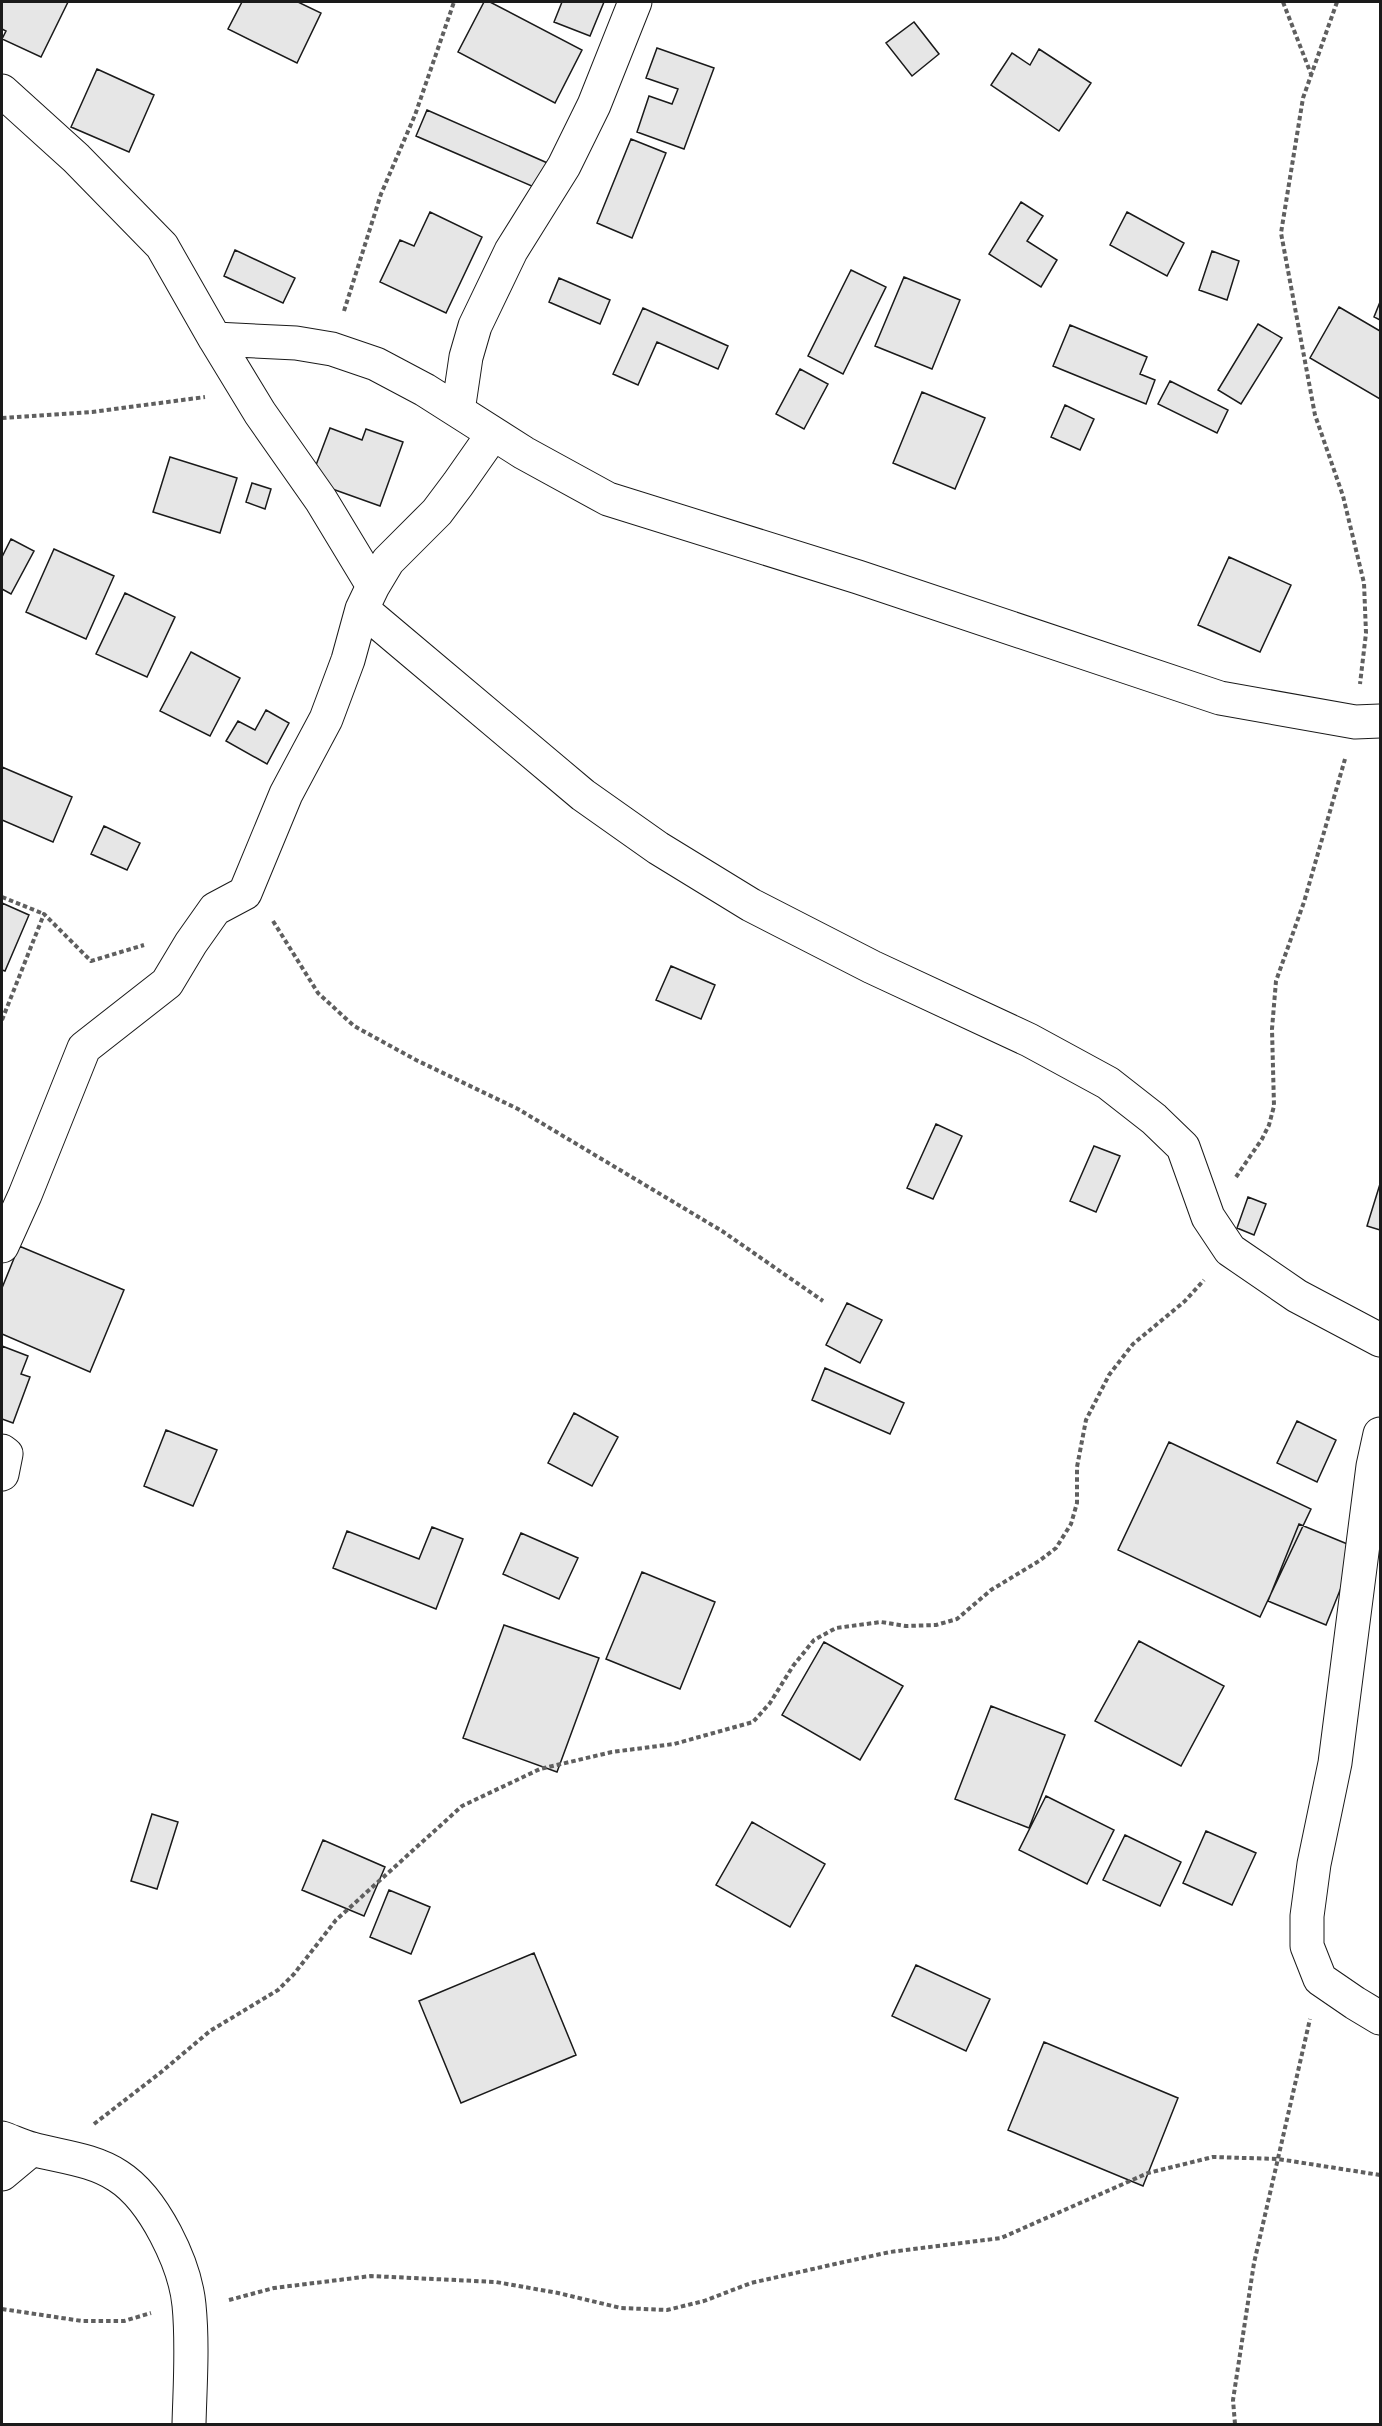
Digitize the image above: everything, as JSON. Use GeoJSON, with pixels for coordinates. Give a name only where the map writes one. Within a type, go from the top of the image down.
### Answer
{"type":"FeatureCollection","features":[{"type":"Feature","properties":{"kind":"street"},"geometry":{"type":"LineString","coordinates":[[458,411],[466,357],[475,326],[511,251],[564,166],[594,105],[636,2]]}},
{"type":"Feature","properties":{"kind":"street"},"geometry":{"type":"LineString","coordinates":[[2,91],[76,158],[162,246],[248,393],[321,500],[368,597],[583,795],[658,848],[751,905],[872,968],[1029,1040],[1108,1083],[1154,1119],[1183,1147],[1208,1217],[1230,1250],[1297,1296],[1380,1340]]}},
{"type":"Feature","properties":{"kind":"street"},"geometry":{"type":"LineString","coordinates":[[215,339],[296,343],[332,349],[376,364],[425,390],[493,434],[608,499],[858,577],[1220,698],[1368,721]]}},
{"type":"Feature","properties":{"kind":"street"},"geometry":{"type":"LineString","coordinates":[[2,1246],[84,1048],[167,983],[215,909],[244,893],[286,794],[326,719],[368,597],[388,561],[451,494],[493,434]]}},
{"type":"Feature","properties":{"kind":"street"},"geometry":{"type":"LineString","coordinates":[[1380,1434],[1373,1466],[1335,1763],[1314,1864],[1307,1916],[1307,1946],[1320,1979],[1380,2018]]}},
{"type":"Feature","properties":{"kind":"street"},"geometry":{"type":"LineString","coordinates":[[2,1451],[6,1454],[2,1474]]}},
{"type":"Feature","properties":{"kind":"street"},"geometry":{"type":"LineString","coordinates":[[2,2138],[32,2149],[98,2166],[118,2176],[136,2190],[156,2214],[177,2262],[189,2311],[189,2424]]}},
{"type":"Feature","properties":{"kind":"street"},"geometry":{"type":"LineString","coordinates":[[2,2174],[32,2149]]}},
{"type":"Feature","properties":{"kind":"path"},"geometry":{"type":"LineString","coordinates":[[332,349],[381,194],[415,115],[454,2]]}},
{"type":"Feature","properties":{"kind":"path"},"geometry":{"type":"LineString","coordinates":[[1283,2],[1311,74]]}},
{"type":"Feature","properties":{"kind":"path"},"geometry":{"type":"LineString","coordinates":[[1208,1217],[1262,1139],[1269,1125],[1274,1106],[1272,1029],[1276,981],[1368,721],[1364,583],[1343,496],[1315,415],[1281,232],[1303,98],[1337,2]]}},
{"type":"Feature","properties":{"kind":"path"},"geometry":{"type":"LineString","coordinates":[[2,418],[92,412],[248,393]]}},
{"type":"Feature","properties":{"kind":"path"},"geometry":{"type":"LineString","coordinates":[[250,881],[318,993],[354,1026],[416,1060],[528,1115],[722,1231],[823,1301]]}},
{"type":"Feature","properties":{"kind":"path"},"geometry":{"type":"LineString","coordinates":[[2,897],[44,914],[91,961],[144,944],[152,938]]}},
{"type":"Feature","properties":{"kind":"path"},"geometry":{"type":"LineString","coordinates":[[2,1020],[44,914]]}},
{"type":"Feature","properties":{"kind":"path"},"geometry":{"type":"LineString","coordinates":[[64,2156],[98,2120],[210,2031],[278,1990],[294,1974],[336,1920],[462,1806],[540,1769],[612,1752],[674,1744],[753,1722],[770,1703],[793,1666],[814,1640],[836,1628],[881,1622],[906,1626],[936,1625],[957,1619],[991,1590],[1040,1561],[1056,1548],[1071,1524],[1077,1503],[1077,1467],[1086,1420],[1109,1375],[1133,1344],[1185,1301],[1230,1250]]}},
{"type":"Feature","properties":{"kind":"path"},"geometry":{"type":"LineString","coordinates":[[1235,2424],[1233,2400],[1254,2263],[1320,1979]]}},
{"type":"Feature","properties":{"kind":"path"},"geometry":{"type":"LineString","coordinates":[[2,2309],[82,2321],[124,2321],[189,2311],[274,2288],[371,2276],[496,2282],[558,2293],[621,2308],[667,2310],[704,2301],[751,2283],[846,2261],[890,2252],[1001,2238],[1148,2174],[1213,2157],[1278,2159],[1380,2175]]}},
{"type":"Feature","properties":{"kind":"building"},"geometry":{"type":"Polygon","coordinates":[[[2,2],[68,2],[41,57],[2,39],[6,31],[2,29],[2,2]]]}},
{"type":"Feature","properties":{"kind":"building"},"geometry":{"type":"Polygon","coordinates":[[[242,2],[298,2],[321,13],[297,63],[228,29],[242,2]]]}},
{"type":"Feature","properties":{"kind":"building"},"geometry":{"type":"Polygon","coordinates":[[[484,2],[490,2],[582,50],[555,103],[458,52],[484,2]]]}},
{"type":"Feature","properties":{"kind":"building"},"geometry":{"type":"Polygon","coordinates":[[[562,2],[604,2],[590,36],[554,22],[562,2]]]}},
{"type":"Feature","properties":{"kind":"building"},"geometry":{"type":"Polygon","coordinates":[[[914,22],[939,54],[912,76],[886,43],[914,22]]]}},
{"type":"Feature","properties":{"kind":"building"},"geometry":{"type":"Polygon","coordinates":[[[657,48],[714,68],[684,149],[637,132],[649,96],[672,104],[678,89],[646,78],[657,48]]]}},
{"type":"Feature","properties":{"kind":"building"},"geometry":{"type":"Polygon","coordinates":[[[1039,49],[1091,83],[1059,131],[991,85],[1012,53],[1030,65],[1039,49]]]}},
{"type":"Feature","properties":{"kind":"building"},"geometry":{"type":"Polygon","coordinates":[[[97,69],[154,95],[129,152],[71,127],[97,69]]]}},
{"type":"Feature","properties":{"kind":"building"},"geometry":{"type":"Polygon","coordinates":[[[427,110],[552,165],[541,190],[416,136],[427,110]]]}},
{"type":"Feature","properties":{"kind":"building"},"geometry":{"type":"Polygon","coordinates":[[[631,139],[666,153],[632,238],[597,223],[631,139]]]}},
{"type":"Feature","properties":{"kind":"building"},"geometry":{"type":"Polygon","coordinates":[[[1021,202],[1043,216],[1027,241],[1057,260],[1041,287],[989,254],[1021,202]]]}},
{"type":"Feature","properties":{"kind":"building"},"geometry":{"type":"Polygon","coordinates":[[[430,212],[482,237],[446,313],[380,282],[400,240],[414,246],[430,212]]]}},
{"type":"Feature","properties":{"kind":"building"},"geometry":{"type":"Polygon","coordinates":[[[1127,212],[1184,243],[1167,276],[1110,245],[1127,212]]]}},
{"type":"Feature","properties":{"kind":"building"},"geometry":{"type":"Polygon","coordinates":[[[235,250],[295,278],[283,303],[224,276],[235,250]]]}},
{"type":"Feature","properties":{"kind":"building"},"geometry":{"type":"Polygon","coordinates":[[[1212,251],[1239,261],[1227,300],[1199,290],[1212,251]]]}},
{"type":"Feature","properties":{"kind":"building"},"geometry":{"type":"Polygon","coordinates":[[[851,270],[886,287],[843,374],[808,356],[851,270]]]}},
{"type":"Feature","properties":{"kind":"building"},"geometry":{"type":"Polygon","coordinates":[[[904,277],[960,300],[932,369],[875,346],[904,277]]]}},
{"type":"Feature","properties":{"kind":"building"},"geometry":{"type":"Polygon","coordinates":[[[559,278],[610,300],[600,324],[549,302],[559,278]]]}},
{"type":"Feature","properties":{"kind":"building"},"geometry":{"type":"Polygon","coordinates":[[[1380,302],[1380,320],[1374,317],[1380,302]]]}},
{"type":"Feature","properties":{"kind":"building"},"geometry":{"type":"Polygon","coordinates":[[[1339,307],[1380,331],[1380,399],[1310,358],[1339,307]]]}},
{"type":"Feature","properties":{"kind":"building"},"geometry":{"type":"Polygon","coordinates":[[[643,308],[728,346],[718,369],[657,342],[638,385],[613,374],[643,308]]]}},
{"type":"Feature","properties":{"kind":"building"},"geometry":{"type":"Polygon","coordinates":[[[1258,324],[1282,338],[1241,404],[1218,390],[1258,324]]]}},
{"type":"Feature","properties":{"kind":"building"},"geometry":{"type":"Polygon","coordinates":[[[1070,325],[1147,357],[1140,374],[1155,380],[1146,404],[1053,366],[1070,325]]]}},
{"type":"Feature","properties":{"kind":"building"},"geometry":{"type":"Polygon","coordinates":[[[800,369],[828,384],[804,429],[776,414],[800,369]]]}},
{"type":"Feature","properties":{"kind":"building"},"geometry":{"type":"Polygon","coordinates":[[[1170,381],[1228,410],[1217,433],[1158,404],[1170,381]]]}},
{"type":"Feature","properties":{"kind":"building"},"geometry":{"type":"Polygon","coordinates":[[[922,392],[985,418],[955,489],[893,463],[922,392]]]}},
{"type":"Feature","properties":{"kind":"building"},"geometry":{"type":"Polygon","coordinates":[[[1065,405],[1094,419],[1080,450],[1051,437],[1065,405]]]}},
{"type":"Feature","properties":{"kind":"building"},"geometry":{"type":"Polygon","coordinates":[[[330,428],[362,440],[366,429],[403,442],[380,506],[310,481],[330,428]]]}},
{"type":"Feature","properties":{"kind":"building"},"geometry":{"type":"Polygon","coordinates":[[[170,457],[237,478],[220,533],[153,512],[170,457]]]}},
{"type":"Feature","properties":{"kind":"building"},"geometry":{"type":"Polygon","coordinates":[[[252,483],[271,489],[265,509],[246,502],[252,483]]]}},
{"type":"Feature","properties":{"kind":"building"},"geometry":{"type":"Polygon","coordinates":[[[11,539],[34,551],[11,594],[2,589],[2,557],[11,539]]]}},
{"type":"Feature","properties":{"kind":"building"},"geometry":{"type":"Polygon","coordinates":[[[54,549],[114,576],[86,639],[26,612],[54,549]]]}},
{"type":"Feature","properties":{"kind":"building"},"geometry":{"type":"Polygon","coordinates":[[[1229,557],[1291,585],[1260,652],[1198,625],[1229,557]]]}},
{"type":"Feature","properties":{"kind":"building"},"geometry":{"type":"Polygon","coordinates":[[[125,593],[175,617],[147,677],[96,654],[125,593]]]}},
{"type":"Feature","properties":{"kind":"building"},"geometry":{"type":"Polygon","coordinates":[[[191,652],[240,678],[210,736],[160,711],[191,652]]]}},
{"type":"Feature","properties":{"kind":"building"},"geometry":{"type":"Polygon","coordinates":[[[266,710],[289,723],[267,764],[226,741],[238,721],[255,730],[266,710]]]}},
{"type":"Feature","properties":{"kind":"building"},"geometry":{"type":"Polygon","coordinates":[[[2,767],[72,797],[53,842],[2,820],[2,767]]]}},
{"type":"Feature","properties":{"kind":"building"},"geometry":{"type":"Polygon","coordinates":[[[104,826],[140,843],[127,870],[91,854],[104,826]]]}},
{"type":"Feature","properties":{"kind":"building"},"geometry":{"type":"Polygon","coordinates":[[[2,903],[29,915],[5,971],[2,970],[2,903]]]}},
{"type":"Feature","properties":{"kind":"building"},"geometry":{"type":"Polygon","coordinates":[[[671,966],[715,985],[701,1019],[656,1000],[671,966]]]}},
{"type":"Feature","properties":{"kind":"building"},"geometry":{"type":"Polygon","coordinates":[[[936,1124],[962,1136],[933,1199],[907,1188],[936,1124]]]}},
{"type":"Feature","properties":{"kind":"building"},"geometry":{"type":"Polygon","coordinates":[[[1094,1146],[1120,1156],[1096,1212],[1070,1201],[1094,1146]]]}},
{"type":"Feature","properties":{"kind":"building"},"geometry":{"type":"Polygon","coordinates":[[[1380,1184],[1380,1230],[1367,1226],[1380,1184]]]}},
{"type":"Feature","properties":{"kind":"building"},"geometry":{"type":"Polygon","coordinates":[[[1248,1197],[1266,1204],[1254,1235],[1237,1228],[1248,1197]]]}},
{"type":"Feature","properties":{"kind":"building"},"geometry":{"type":"Polygon","coordinates":[[[19,1246],[124,1290],[90,1372],[2,1334],[2,1288],[19,1246]]]}},
{"type":"Feature","properties":{"kind":"building"},"geometry":{"type":"Polygon","coordinates":[[[847,1303],[882,1320],[860,1363],[826,1345],[847,1303]]]}},
{"type":"Feature","properties":{"kind":"building"},"geometry":{"type":"Polygon","coordinates":[[[2,1346],[28,1356],[21,1374],[30,1377],[13,1423],[2,1419],[2,1346]]]}},
{"type":"Feature","properties":{"kind":"building"},"geometry":{"type":"Polygon","coordinates":[[[825,1368],[904,1403],[890,1434],[812,1400],[825,1368]]]}},
{"type":"Feature","properties":{"kind":"building"},"geometry":{"type":"Polygon","coordinates":[[[574,1413],[618,1437],[592,1486],[548,1463],[574,1413]]]}},
{"type":"Feature","properties":{"kind":"building"},"geometry":{"type":"Polygon","coordinates":[[[1297,1421],[1336,1440],[1317,1482],[1277,1463],[1297,1421]]]}},
{"type":"Feature","properties":{"kind":"building"},"geometry":{"type":"Polygon","coordinates":[[[166,1430],[217,1450],[193,1506],[144,1486],[166,1430]]]}},
{"type":"Feature","properties":{"kind":"building"},"geometry":{"type":"Polygon","coordinates":[[[1169,1442],[1311,1509],[1260,1617],[1118,1550],[1169,1442]]]}},
{"type":"Feature","properties":{"kind":"building"},"geometry":{"type":"Polygon","coordinates":[[[1299,1524],[1357,1548],[1326,1625],[1268,1601],[1299,1524]]]}},
{"type":"Feature","properties":{"kind":"building"},"geometry":{"type":"Polygon","coordinates":[[[432,1527],[463,1539],[436,1609],[333,1568],[347,1531],[419,1559],[432,1527]]]}},
{"type":"Feature","properties":{"kind":"building"},"geometry":{"type":"Polygon","coordinates":[[[521,1533],[578,1558],[559,1599],[503,1574],[521,1533]]]}},
{"type":"Feature","properties":{"kind":"building"},"geometry":{"type":"Polygon","coordinates":[[[642,1572],[715,1602],[680,1689],[606,1659],[642,1572]]]}},
{"type":"Feature","properties":{"kind":"building"},"geometry":{"type":"Polygon","coordinates":[[[504,1625],[599,1658],[557,1772],[463,1738],[504,1625]]]}},
{"type":"Feature","properties":{"kind":"building"},"geometry":{"type":"Polygon","coordinates":[[[1139,1641],[1224,1686],[1181,1766],[1095,1721],[1139,1641]]]}},
{"type":"Feature","properties":{"kind":"building"},"geometry":{"type":"Polygon","coordinates":[[[824,1642],[903,1686],[860,1760],[782,1715],[824,1642]]]}},
{"type":"Feature","properties":{"kind":"building"},"geometry":{"type":"Polygon","coordinates":[[[991,1706],[1065,1735],[1029,1828],[955,1799],[991,1706]]]}},
{"type":"Feature","properties":{"kind":"building"},"geometry":{"type":"Polygon","coordinates":[[[1046,1796],[1114,1830],[1087,1884],[1019,1850],[1046,1796]]]}},
{"type":"Feature","properties":{"kind":"building"},"geometry":{"type":"Polygon","coordinates":[[[152,1814],[178,1822],[157,1889],[131,1881],[152,1814]]]}},
{"type":"Feature","properties":{"kind":"building"},"geometry":{"type":"Polygon","coordinates":[[[752,1822],[825,1864],[790,1927],[716,1885],[752,1822]]]}},
{"type":"Feature","properties":{"kind":"building"},"geometry":{"type":"Polygon","coordinates":[[[1206,1831],[1256,1853],[1232,1905],[1183,1883],[1206,1831]]]}},
{"type":"Feature","properties":{"kind":"building"},"geometry":{"type":"Polygon","coordinates":[[[1125,1835],[1181,1862],[1160,1906],[1103,1880],[1125,1835]]]}},
{"type":"Feature","properties":{"kind":"building"},"geometry":{"type":"Polygon","coordinates":[[[323,1840],[385,1867],[364,1916],[302,1890],[323,1840]]]}},
{"type":"Feature","properties":{"kind":"building"},"geometry":{"type":"Polygon","coordinates":[[[389,1890],[430,1907],[411,1954],[370,1937],[389,1890]]]}},
{"type":"Feature","properties":{"kind":"building"},"geometry":{"type":"Polygon","coordinates":[[[534,1953],[576,2055],[461,2103],[419,2001],[534,1953]]]}},
{"type":"Feature","properties":{"kind":"building"},"geometry":{"type":"Polygon","coordinates":[[[916,1965],[990,1999],[966,2051],[892,2016],[916,1965]]]}},
{"type":"Feature","properties":{"kind":"building"},"geometry":{"type":"Polygon","coordinates":[[[1044,2042],[1178,2098],[1143,2186],[1008,2130],[1044,2042]]]}}]}
